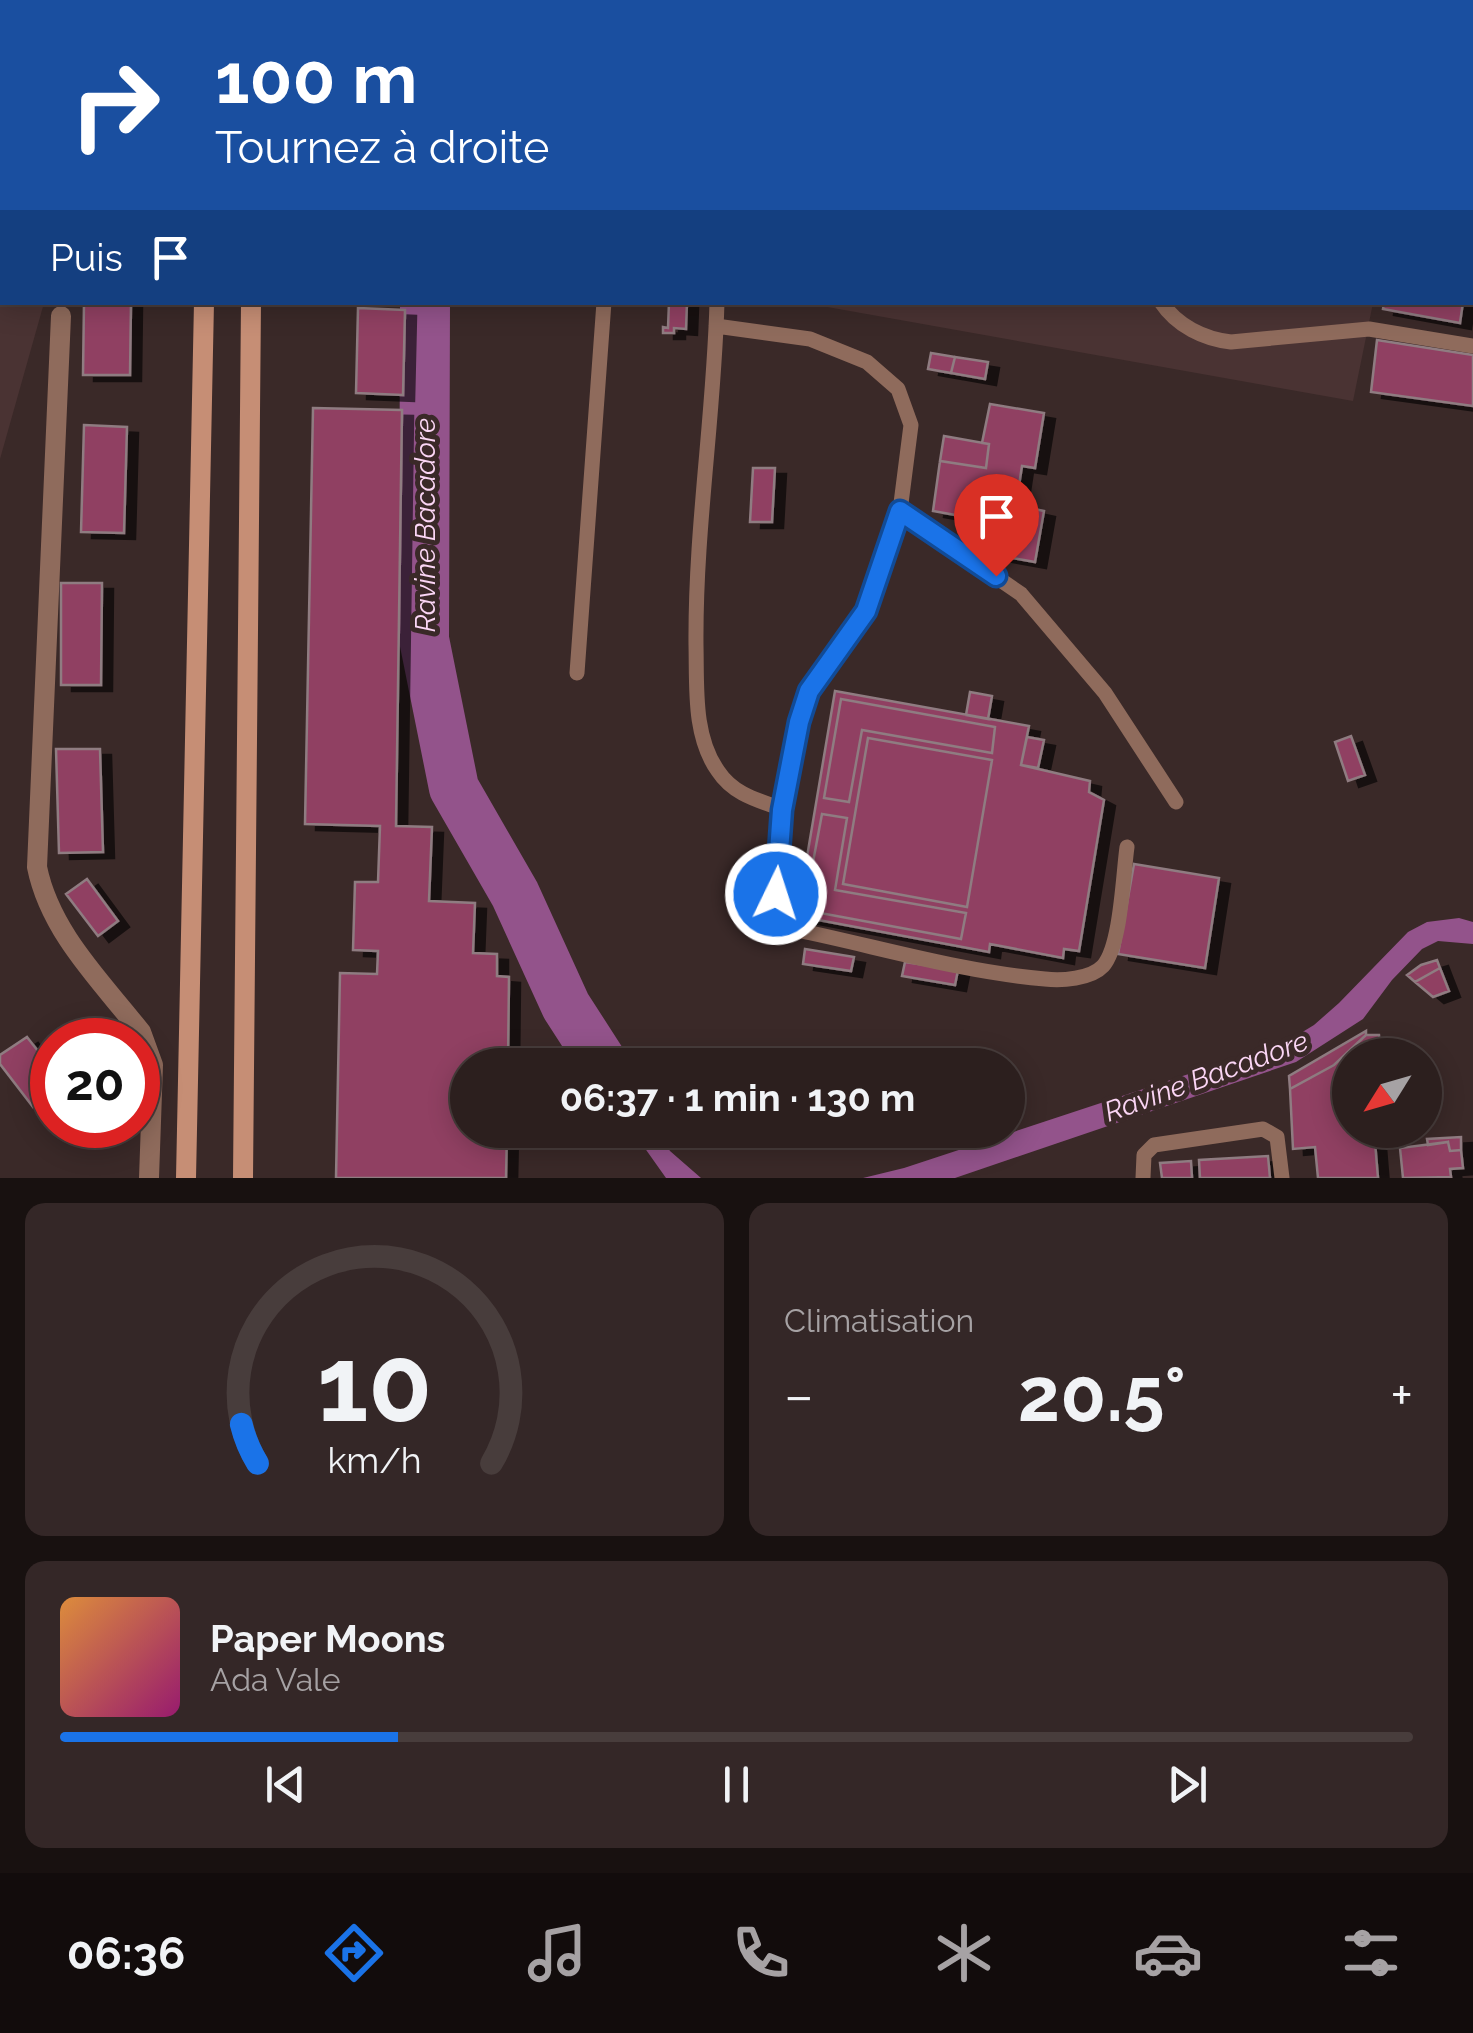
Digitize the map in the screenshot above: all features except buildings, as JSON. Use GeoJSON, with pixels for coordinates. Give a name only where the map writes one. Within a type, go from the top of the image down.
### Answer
{"type":"FeatureCollection","features":[{"type":"Feature","properties":{"kind":"main road"},"geometry":{"type":"LineString","coordinates":[[186,1178],[204,305]]}},
{"type":"Feature","properties":{"kind":"main road"},"geometry":{"type":"LineString","coordinates":[[243,1178],[251,305]]}},
{"type":"Feature","properties":{"kind":"street"},"geometry":{"type":"LineString","coordinates":[[61,316],[37,867],[58,926],[150,1050],[154,1065],[150,1178]]}},
{"type":"Feature","properties":{"kind":"lane"},"geometry":{"type":"LineString","coordinates":[[577,673],[604,305]]}},
{"type":"Feature","properties":{"kind":"lane"},"geometry":{"type":"LineString","coordinates":[[716,305],[696,572],[697,704],[702,739],[718,771],[740,794],[782,810]]}},
{"type":"Feature","properties":{"kind":"lane"},"geometry":{"type":"LineString","coordinates":[[1164,305],[1190,329],[1212,340],[1231,342],[1369,328],[1473,346]]}},
{"type":"Feature","properties":{"kind":"lane"},"geometry":{"type":"LineString","coordinates":[[716,326],[810,339],[867,362],[898,388],[911,425],[900,511],[866,611],[809,691],[799,722],[782,810],[776,894],[781,914],[798,930],[964,966],[1048,980],[1083,977],[1102,968],[1113,947],[1127,847]]}},
{"type":"Feature","properties":{"kind":"lane"},"geometry":{"type":"LineString","coordinates":[[900,511],[1021,594],[1106,693],[1176,802]]}},
{"type":"Feature","properties":{"kind":"lane"},"geometry":{"type":"LineString","coordinates":[[1143,1178],[1144,1155],[1154,1144],[1263,1129],[1277,1137],[1282,1178]]}},
{"type":"Feature","properties":{"kind":"shaded area"},"geometry":{"type":"Polygon","coordinates":[[[0,305],[43,305],[0,459],[0,305]]]}},
{"type":"Feature","properties":{"kind":"shaded area"},"geometry":{"type":"Polygon","coordinates":[[[816,305],[1373,305],[1353,401],[816,305]]]}},
{"type":"Feature","properties":{"kind":"water"},"geometry":{"type":"Polygon","coordinates":[[[1459,918],[1473,922],[1473,944],[1438,941],[1422,949],[1363,1019],[1296,1062],[955,1178],[863,1178],[965,1148],[1025,1148],[1025,1128],[1286,1042],[1314,1025],[1408,932],[1427,922],[1459,918]]]}},
{"type":"Feature","properties":{"kind":"water"},"geometry":{"type":"Polygon","coordinates":[[[645,1148],[668,1148],[701,1178],[666,1178],[645,1148]]]}},
{"type":"Feature","properties":{"kind":"waterway","name":"Ravine Bacadore"},"geometry":{"type":"LineString","coordinates":[[425,305],[424,639],[454,788],[515,894],[566,1006],[593,1048]]}},
{"type":"Feature","properties":{"kind":"route"},"geometry":{"type":"LineString","coordinates":[[776,894],[782,810],[809,691],[866,611],[900,511],[996,576]]}}]}
